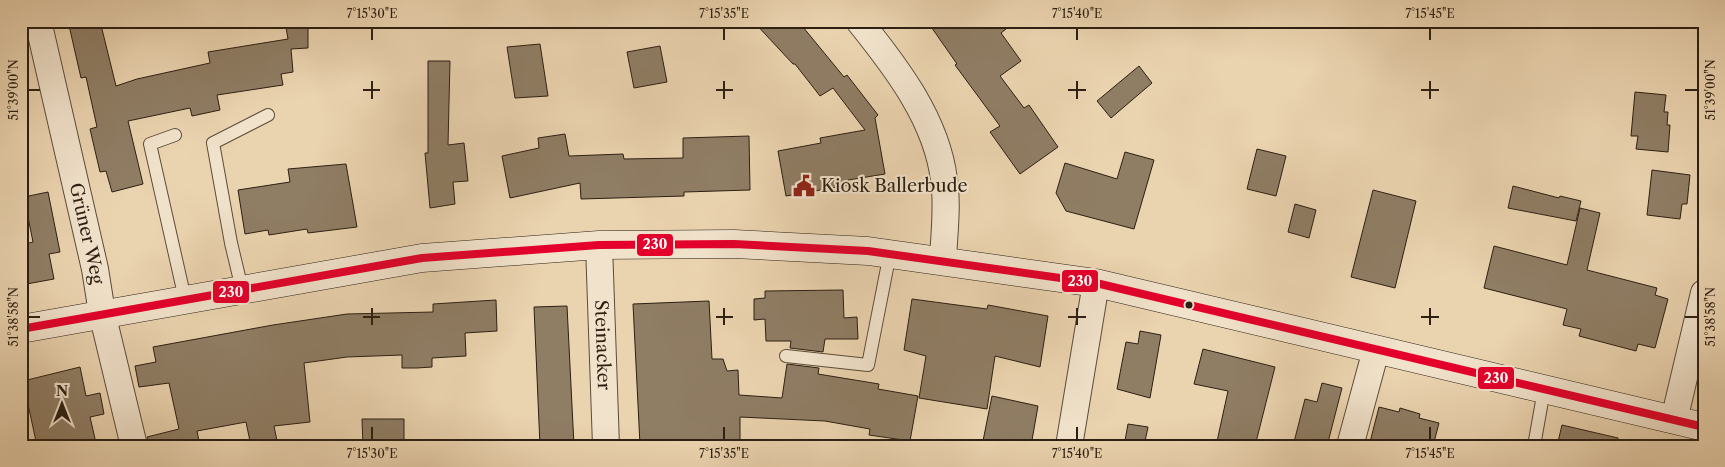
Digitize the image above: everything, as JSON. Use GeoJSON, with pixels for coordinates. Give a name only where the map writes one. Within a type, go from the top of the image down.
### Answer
{"type":"FeatureCollection","features":[{"type":"Feature","properties":{"kind":"street","name":"Grüner Weg"},"geometry":{"type":"LineString","coordinates":[[38,21],[95,269],[102,313],[134,446]]}},
{"type":"Feature","properties":{"kind":"street"},"geometry":{"type":"LineString","coordinates":[[859,21],[893,62],[930,128],[939,154],[945,181],[943,260]]}},
{"type":"Feature","properties":{"kind":"street"},"geometry":{"type":"LineString","coordinates":[[21,329],[185,298],[422,258],[599,245],[734,244],[890,253],[1096,283],[1704,427]]}},
{"type":"Feature","properties":{"kind":"street","name":"Steinacker"},"geometry":{"type":"LineString","coordinates":[[599,245],[606,446]]}},
{"type":"Feature","properties":{"kind":"street"},"geometry":{"type":"LineString","coordinates":[[1069,446],[1096,283]]}},
{"type":"Feature","properties":{"kind":"street"},"geometry":{"type":"LineString","coordinates":[[1674,420],[1704,293]]}},
{"type":"Feature","properties":{"kind":"street"},"geometry":{"type":"LineString","coordinates":[[1350,446],[1376,350]]}},
{"type":"Feature","properties":{"kind":"lane"},"geometry":{"type":"LineString","coordinates":[[242,289],[231,243],[213,143],[268,115]]}},
{"type":"Feature","properties":{"kind":"lane"},"geometry":{"type":"LineString","coordinates":[[175,135],[150,144],[185,298]]}},
{"type":"Feature","properties":{"kind":"lane"},"geometry":{"type":"LineString","coordinates":[[786,356],[868,365],[890,253]]}},
{"type":"Feature","properties":{"kind":"lane"},"geometry":{"type":"LineString","coordinates":[[1534,446],[1544,390]]}},
{"type":"Feature","properties":{"kind":"building"},"geometry":{"type":"Polygon","coordinates":[[[68,21],[100,21],[116,86],[137,79],[210,63],[208,52],[288,39],[285,21],[308,21],[308,48],[291,49],[293,72],[281,74],[283,85],[217,95],[220,110],[192,116],[190,108],[128,121],[143,184],[112,192],[106,171],[100,172],[90,129],[97,127],[86,77],[81,78],[68,21]]]}},
{"type":"Feature","properties":{"kind":"building"},"geometry":{"type":"Polygon","coordinates":[[[753,21],[798,21],[844,77],[847,75],[878,115],[875,118],[885,174],[848,180],[849,185],[786,196],[778,151],[821,143],[820,138],[865,130],[833,88],[820,96],[795,64],[753,21]]]}},
{"type":"Feature","properties":{"kind":"building"},"geometry":{"type":"Polygon","coordinates":[[[927,21],[1016,21],[1001,33],[1021,61],[1000,76],[1024,108],[1029,105],[1058,147],[1020,174],[990,132],[1000,126],[955,65],[957,64],[927,21]]]}},
{"type":"Feature","properties":{"kind":"building"},"geometry":{"type":"Polygon","coordinates":[[[540,44],[548,96],[515,98],[507,47],[540,44]]]}},
{"type":"Feature","properties":{"kind":"building"},"geometry":{"type":"Polygon","coordinates":[[[660,46],[667,82],[634,88],[627,52],[660,46]]]}},
{"type":"Feature","properties":{"kind":"building"},"geometry":{"type":"Polygon","coordinates":[[[428,61],[450,61],[448,145],[464,143],[468,181],[453,182],[455,204],[430,208],[425,153],[428,153],[428,61]]]}},
{"type":"Feature","properties":{"kind":"building"},"geometry":{"type":"Polygon","coordinates":[[[1139,66],[1152,83],[1111,118],[1097,101],[1139,66]]]}},
{"type":"Feature","properties":{"kind":"building"},"geometry":{"type":"Polygon","coordinates":[[[1635,92],[1666,95],[1664,112],[1668,112],[1667,125],[1670,125],[1668,152],[1636,149],[1638,136],[1631,136],[1635,92]]]}},
{"type":"Feature","properties":{"kind":"building"},"geometry":{"type":"Polygon","coordinates":[[[565,134],[569,156],[623,154],[624,159],[683,158],[683,138],[749,136],[750,190],[684,192],[684,196],[581,199],[580,183],[510,198],[502,156],[539,148],[538,138],[565,134]]]}},
{"type":"Feature","properties":{"kind":"building"},"geometry":{"type":"Polygon","coordinates":[[[1257,149],[1286,156],[1276,196],[1247,189],[1257,149]]]}},
{"type":"Feature","properties":{"kind":"building"},"geometry":{"type":"Polygon","coordinates":[[[1125,152],[1154,160],[1134,229],[1066,211],[1056,193],[1065,163],[1117,179],[1125,152]]]}},
{"type":"Feature","properties":{"kind":"building"},"geometry":{"type":"Polygon","coordinates":[[[346,164],[357,227],[308,233],[307,229],[269,235],[268,230],[245,234],[238,190],[290,182],[288,169],[346,164]]]}},
{"type":"Feature","properties":{"kind":"building"},"geometry":{"type":"Polygon","coordinates":[[[1652,170],[1690,175],[1687,204],[1682,204],[1680,219],[1647,215],[1652,170]]]}},
{"type":"Feature","properties":{"kind":"building"},"geometry":{"type":"Polygon","coordinates":[[[1513,186],[1559,198],[1560,196],[1581,201],[1576,221],[1508,208],[1513,186]]]}},
{"type":"Feature","properties":{"kind":"building"},"geometry":{"type":"Polygon","coordinates":[[[1373,190],[1416,201],[1395,288],[1351,277],[1373,190]]]}},
{"type":"Feature","properties":{"kind":"building"},"geometry":{"type":"Polygon","coordinates":[[[48,192],[60,252],[49,254],[54,279],[21,285],[21,245],[33,242],[24,197],[48,192]]]}},
{"type":"Feature","properties":{"kind":"building"},"geometry":{"type":"Polygon","coordinates":[[[1295,204],[1316,210],[1309,238],[1288,232],[1295,204]]]}},
{"type":"Feature","properties":{"kind":"building"},"geometry":{"type":"Polygon","coordinates":[[[1580,208],[1600,213],[1587,270],[1657,288],[1655,295],[1668,299],[1655,348],[1638,344],[1636,351],[1579,336],[1581,329],[1563,325],[1567,309],[1484,288],[1494,246],[1567,265],[1580,208]]]}},
{"type":"Feature","properties":{"kind":"building"},"geometry":{"type":"Polygon","coordinates":[[[843,290],[844,318],[857,317],[858,339],[825,339],[823,352],[790,348],[791,341],[766,341],[765,319],[754,320],[754,299],[765,298],[765,291],[843,290]]]}},
{"type":"Feature","properties":{"kind":"building"},"geometry":{"type":"Polygon","coordinates":[[[912,299],[987,309],[988,305],[1048,316],[1040,367],[995,356],[987,409],[919,398],[926,356],[904,350],[912,299]]]}},
{"type":"Feature","properties":{"kind":"building"},"geometry":{"type":"Polygon","coordinates":[[[496,300],[497,331],[465,333],[466,356],[432,358],[432,367],[417,368],[402,368],[402,355],[347,357],[304,363],[310,422],[274,426],[278,446],[251,446],[246,422],[197,431],[200,446],[149,446],[147,437],[179,429],[169,383],[139,387],[135,366],[156,362],[153,347],[273,325],[347,314],[433,312],[433,304],[496,300]]]}},
{"type":"Feature","properties":{"kind":"building"},"geometry":{"type":"Polygon","coordinates":[[[709,301],[712,359],[723,359],[727,371],[738,370],[739,395],[782,398],[787,364],[819,368],[818,374],[879,384],[878,389],[918,396],[910,441],[869,435],[870,429],[825,421],[740,417],[740,446],[640,445],[633,304],[709,301]]]}},
{"type":"Feature","properties":{"kind":"building"},"geometry":{"type":"Polygon","coordinates":[[[567,306],[574,446],[540,446],[534,307],[567,306]]]}},
{"type":"Feature","properties":{"kind":"building"},"geometry":{"type":"Polygon","coordinates":[[[1140,331],[1161,335],[1150,398],[1117,389],[1126,342],[1138,344],[1140,331]]]}},
{"type":"Feature","properties":{"kind":"building"},"geometry":{"type":"Polygon","coordinates":[[[1203,349],[1275,367],[1255,446],[1216,446],[1228,391],[1194,384],[1203,349]]]}},
{"type":"Feature","properties":{"kind":"building"},"geometry":{"type":"Polygon","coordinates":[[[80,367],[86,396],[100,393],[104,414],[90,417],[96,443],[81,446],[37,446],[23,381],[80,367]]]}},
{"type":"Feature","properties":{"kind":"building"},"geometry":{"type":"Polygon","coordinates":[[[1322,383],[1342,388],[1327,446],[1293,446],[1305,399],[1317,402],[1322,383]]]}},
{"type":"Feature","properties":{"kind":"building"},"geometry":{"type":"Polygon","coordinates":[[[992,396],[1038,406],[1031,446],[982,446],[992,396]]]}},
{"type":"Feature","properties":{"kind":"building"},"geometry":{"type":"Polygon","coordinates":[[[1379,407],[1399,412],[1400,408],[1420,414],[1419,418],[1439,423],[1433,446],[1369,446],[1379,407]]]}},
{"type":"Feature","properties":{"kind":"building"},"geometry":{"type":"Polygon","coordinates":[[[362,419],[404,419],[404,446],[363,446],[362,419]]]}},
{"type":"Feature","properties":{"kind":"building"},"geometry":{"type":"Polygon","coordinates":[[[1128,424],[1148,427],[1144,446],[1124,446],[1128,424]]]}},
{"type":"Feature","properties":{"kind":"building"},"geometry":{"type":"Polygon","coordinates":[[[1562,425],[1618,438],[1618,446],[1557,446],[1562,425]]]}},
{"type":"Feature","properties":{"kind":"transit line","name":"230"},"geometry":{"type":"LineString","coordinates":[[21,329],[422,258],[599,245],[734,244],[868,251],[1096,283],[1704,427]]}},
{"type":"Feature","properties":{"kind":"place","name":"Kiosk Ballerbude"},"geometry":{"type":"Point","coordinates":[804,186]}}]}
